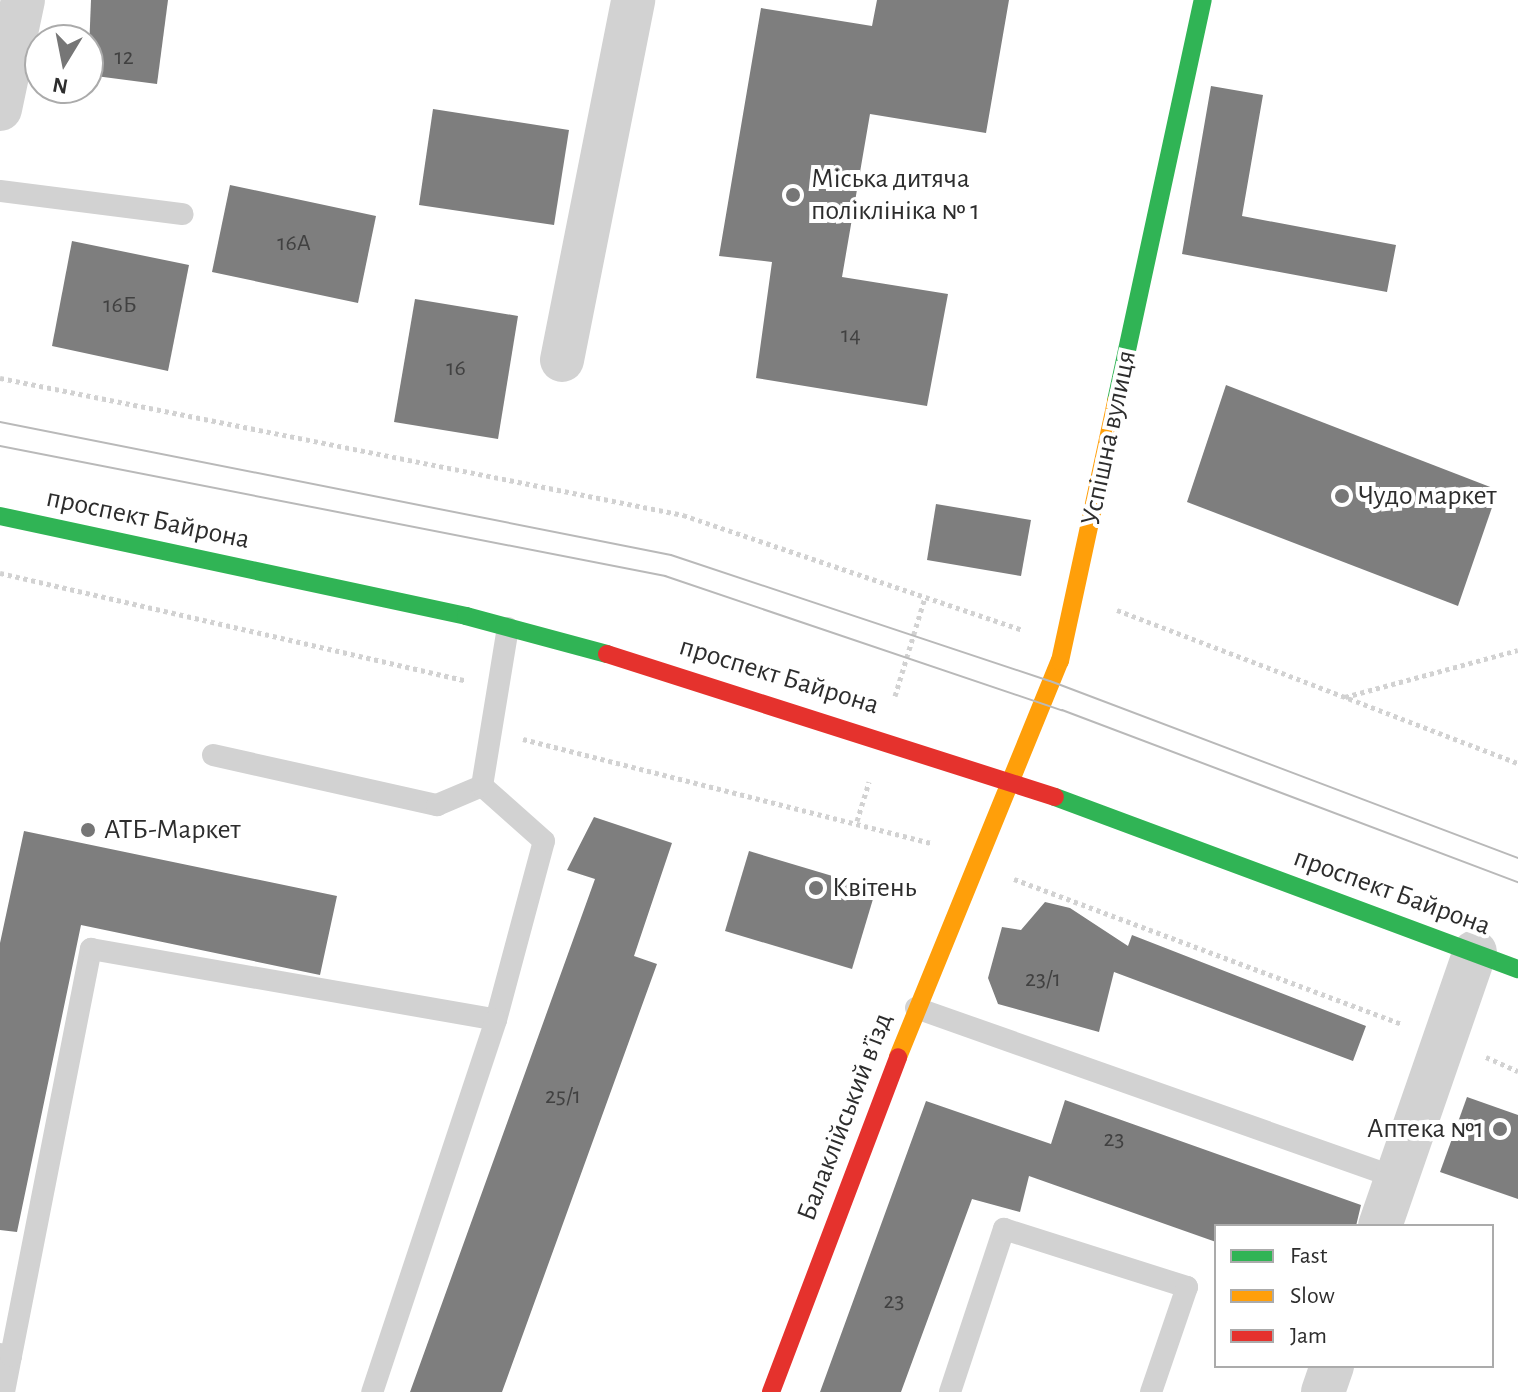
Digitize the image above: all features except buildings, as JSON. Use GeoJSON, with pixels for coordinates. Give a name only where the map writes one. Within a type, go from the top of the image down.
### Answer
{"type":"FeatureCollection","features":[{"type":"Feature","properties":{"kind":"main road","name":"Успішна вулиця"},"geometry":{"type":"LineString","coordinates":[[972,863],[1063,643],[1203,0]]}},
{"type":"Feature","properties":{"kind":"main road","name":"проспект Байрона"},"geometry":{"type":"LineString","coordinates":[[0,516],[508,628],[725,686],[1007,779],[1518,969]]}},
{"type":"Feature","properties":{"kind":"main road","name":"Балаклійський в’їзд"},"geometry":{"type":"LineString","coordinates":[[771,1392],[972,863]]}},
{"type":"Feature","properties":{"kind":"street"},"geometry":{"type":"LineString","coordinates":[[0,109],[23,0]]}},
{"type":"Feature","properties":{"kind":"street"},"geometry":{"type":"LineString","coordinates":[[562,360],[633,0]]}},
{"type":"Feature","properties":{"kind":"street"},"geometry":{"type":"LineString","coordinates":[[1381,1224],[1475,952]]}},
{"type":"Feature","properties":{"kind":"street"},"geometry":{"type":"LineString","coordinates":[[1323,1392],[1331,1368]]}},
{"type":"Feature","properties":{"kind":"lane"},"geometry":{"type":"LineString","coordinates":[[0,191],[183,214]]}},
{"type":"Feature","properties":{"kind":"lane"},"geometry":{"type":"LineString","coordinates":[[482,786],[508,628]]}},
{"type":"Feature","properties":{"kind":"lane"},"geometry":{"type":"LineString","coordinates":[[213,755],[437,805],[482,786]]}},
{"type":"Feature","properties":{"kind":"lane"},"geometry":{"type":"LineString","coordinates":[[372,1392],[496,1020],[544,841],[482,786]]}},
{"type":"Feature","properties":{"kind":"lane"},"geometry":{"type":"LineString","coordinates":[[4,1392],[6,1355],[91,949],[496,1020]]}},
{"type":"Feature","properties":{"kind":"lane"},"geometry":{"type":"LineString","coordinates":[[916,1008],[1397,1178]]}},
{"type":"Feature","properties":{"kind":"lane"},"geometry":{"type":"LineString","coordinates":[[950,1392],[1004,1229],[1187,1287],[1151,1392]]}},
{"type":"Feature","properties":{"kind":"path"},"geometry":{"type":"LineString","coordinates":[[0,378],[683,515],[1063,643]]}},
{"type":"Feature","properties":{"kind":"path"},"geometry":{"type":"LineString","coordinates":[[0,573],[498,688]]}},
{"type":"Feature","properties":{"kind":"path"},"geometry":{"type":"LineString","coordinates":[[1075,594],[1518,763]]}},
{"type":"Feature","properties":{"kind":"path"},"geometry":{"type":"LineString","coordinates":[[1345,697],[1518,650]]}},
{"type":"Feature","properties":{"kind":"path"},"geometry":{"type":"LineString","coordinates":[[491,731],[915,835],[972,863],[1444,1040]]}},
{"type":"Feature","properties":{"kind":"tram line"},"geometry":{"type":"LineString","coordinates":[[0,422],[671,555],[1050,681],[1518,858]]}},
{"type":"Feature","properties":{"kind":"tram line"},"geometry":{"type":"LineString","coordinates":[[0,446],[665,576],[1062,710],[1518,882]]}},
{"type":"Feature","properties":{"kind":"traffic: fast"},"geometry":{"type":"LineString","coordinates":[[1116,401],[1203,0]]}},
{"type":"Feature","properties":{"kind":"traffic: fast"},"geometry":{"type":"LineString","coordinates":[[0,516],[466,616],[607,654]]}},
{"type":"Feature","properties":{"kind":"traffic: fast"},"geometry":{"type":"LineString","coordinates":[[1055,797],[1518,969]]}},
{"type":"Feature","properties":{"kind":"traffic: slow"},"geometry":{"type":"LineString","coordinates":[[898,1057],[1060,661],[1116,401]]}},
{"type":"Feature","properties":{"kind":"traffic: jam"},"geometry":{"type":"LineString","coordinates":[[607,654],[1055,797]]}},
{"type":"Feature","properties":{"kind":"traffic: jam"},"geometry":{"type":"LineString","coordinates":[[771,1392],[898,1057]]}},
{"type":"Feature","properties":{"kind":"place","name":"Міська дитяча поліклініка № 1"},"geometry":{"type":"Point","coordinates":[793,195]}},
{"type":"Feature","properties":{"kind":"place","name":"Чудо маркет"},"geometry":{"type":"Point","coordinates":[1342,496]}},
{"type":"Feature","properties":{"kind":"place","name":"АТБ-Маркет"},"geometry":{"type":"Point","coordinates":[88,830]}},
{"type":"Feature","properties":{"kind":"place","name":"Квітень"},"geometry":{"type":"Point","coordinates":[816,888]}},
{"type":"Feature","properties":{"kind":"place","name":"Аптека №1"},"geometry":{"type":"Point","coordinates":[1500,1129]}}]}
